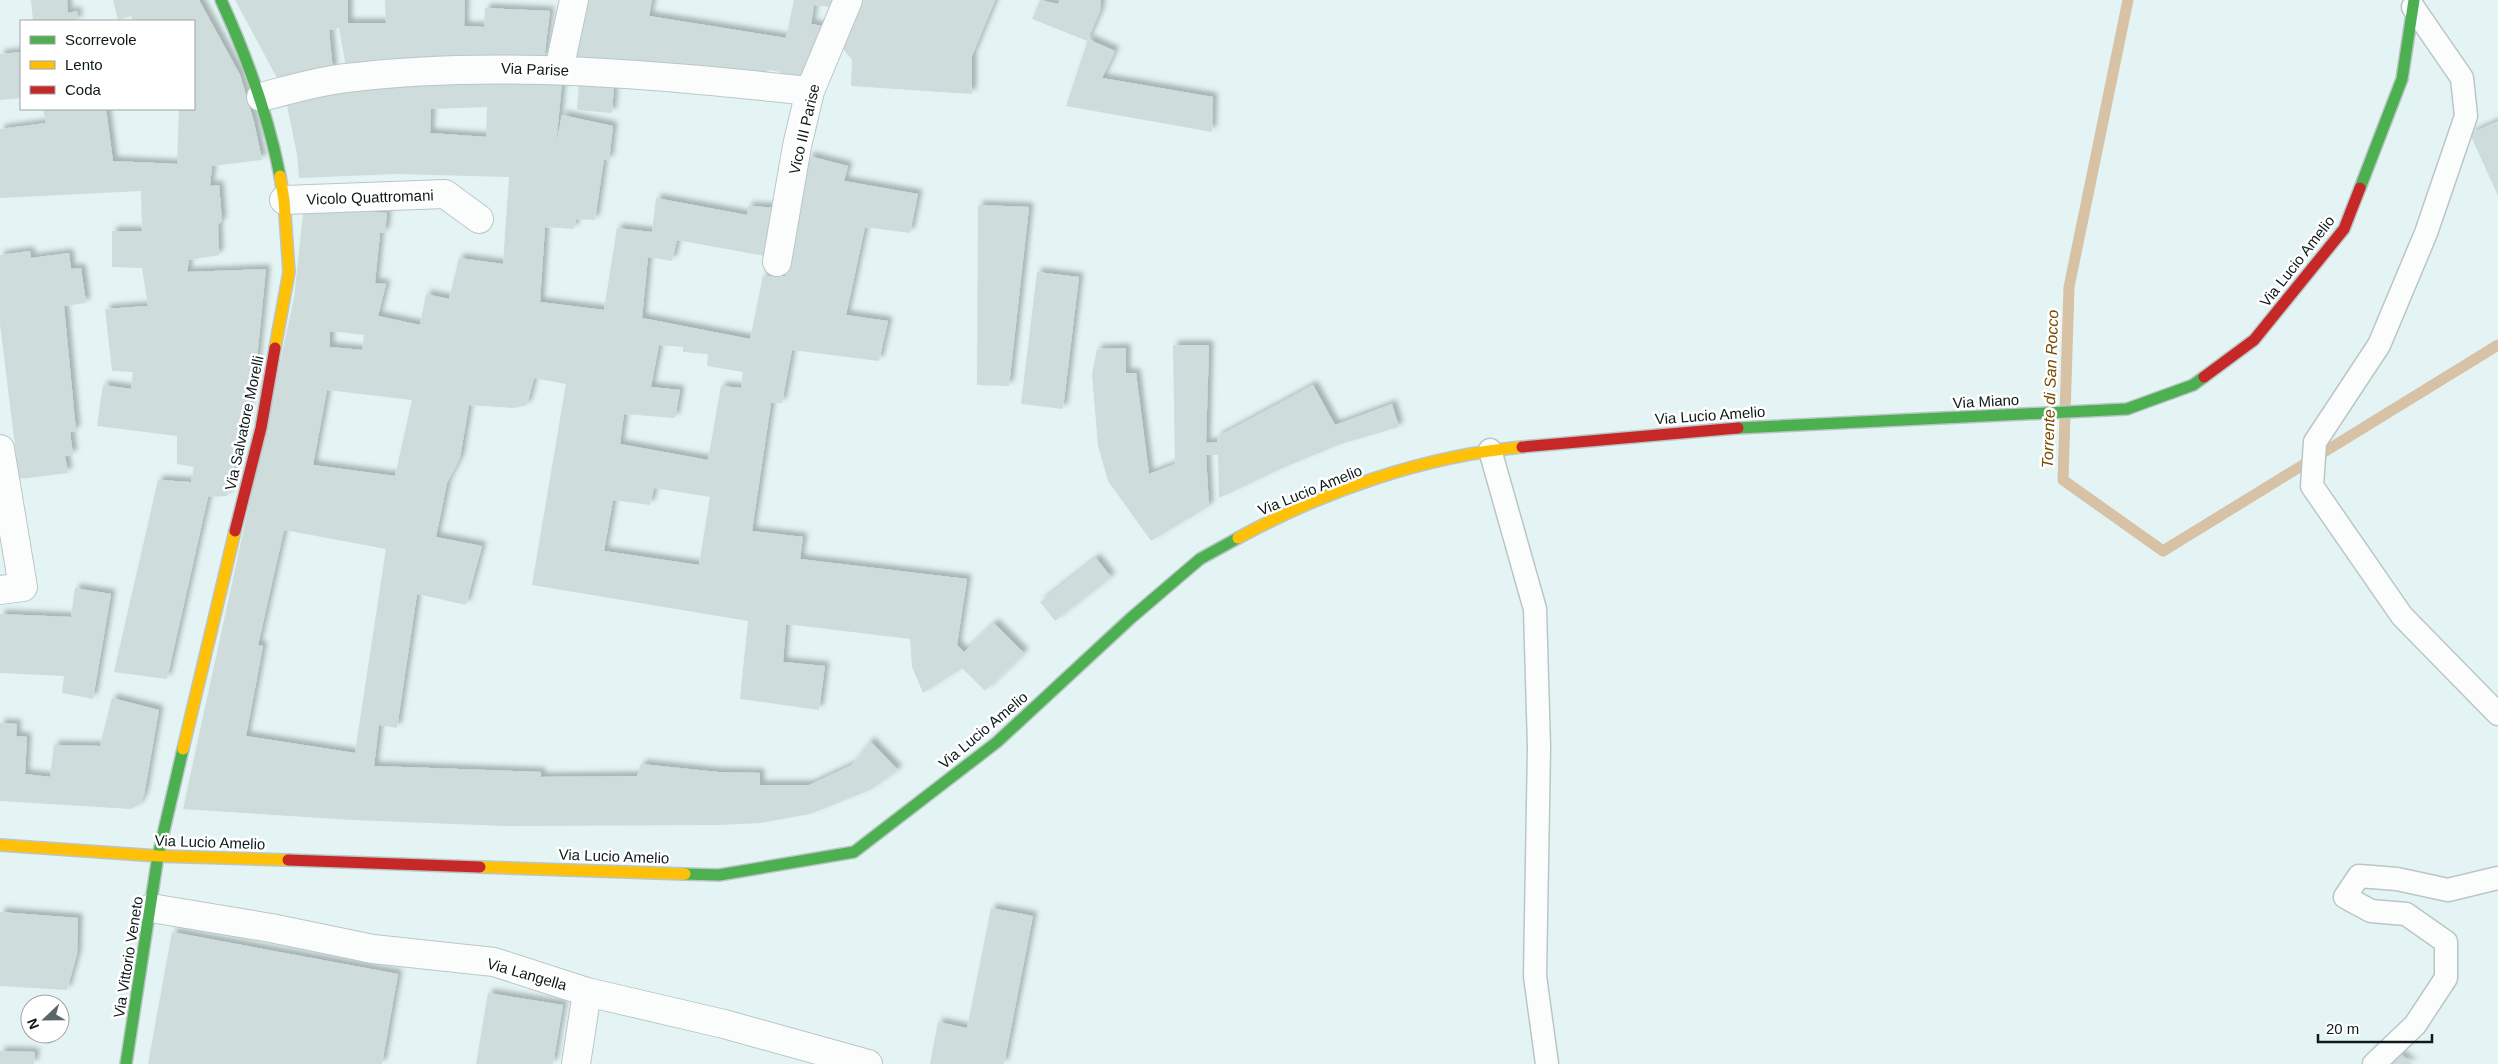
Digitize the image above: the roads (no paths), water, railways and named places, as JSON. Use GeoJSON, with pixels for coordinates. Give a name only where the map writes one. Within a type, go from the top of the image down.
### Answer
{"type":"FeatureCollection","features":[{"type":"Feature","properties":{"kind":"main road","name":"Via Salvatore Morelli"},"geometry":{"type":"LineString","coordinates":[[158,856],[222,578],[261,428],[289,272],[284,200],[275,150],[261,96],[244,51],[221,0]]}},
{"type":"Feature","properties":{"kind":"main road","name":"Via Lucio Amelio"},"geometry":{"type":"LineString","coordinates":[[2127,409],[2193,385],[2254,340],[2344,229],[2402,79],[2414,4]]}},
{"type":"Feature","properties":{"kind":"main road","name":"Via Miano"},"geometry":{"type":"LineString","coordinates":[[1935,418],[2127,409]]}},
{"type":"Feature","properties":{"kind":"main road","name":"Via Lucio Amelio"},"geometry":{"type":"LineString","coordinates":[[0,845],[158,856],[719,874],[854,852],[997,742],[1131,618],[1200,559],[1280,515],[1377,478],[1476,451],[1712,429],[1935,418]]}},
{"type":"Feature","properties":{"kind":"main road","name":"Via Vittorio Veneto"},"geometry":{"type":"LineString","coordinates":[[126,1064],[158,856]]}},
{"type":"Feature","properties":{"kind":"street"},"geometry":{"type":"LineString","coordinates":[[559,70],[574,0]]}},
{"type":"Feature","properties":{"kind":"street","name":"Vico III Parise"},"geometry":{"type":"LineString","coordinates":[[777,262],[797,146],[810,91],[848,0]]}},
{"type":"Feature","properties":{"kind":"street","name":"Via Parise"},"geometry":{"type":"LineString","coordinates":[[261,96],[345,78],[489,68],[689,78],[810,91]]}},
{"type":"Feature","properties":{"kind":"street","name":"Vicolo Quattromani"},"geometry":{"type":"LineString","coordinates":[[284,200],[445,194],[479,219]]}},
{"type":"Feature","properties":{"kind":"street"},"geometry":{"type":"LineString","coordinates":[[0,449],[23,587],[0,590]]}},
{"type":"Feature","properties":{"kind":"street","name":"Via Langella"},"geometry":{"type":"LineString","coordinates":[[151,908],[373,949],[494,962],[587,992],[724,1024],[868,1064]]}},
{"type":"Feature","properties":{"kind":"street"},"geometry":{"type":"LineString","coordinates":[[576,1064],[587,992]]}},
{"type":"Feature","properties":{"kind":"lane"},"geometry":{"type":"LineString","coordinates":[[2414,4],[2462,78],[2466,116],[2426,233],[2379,345],[2315,442],[2312,486],[2402,616],[2498,714]]}},
{"type":"Feature","properties":{"kind":"lane"},"geometry":{"type":"LineString","coordinates":[[1490,450],[1535,609],[1540,747],[1535,976],[1547,1064]]}},
{"type":"Feature","properties":{"kind":"lane"},"geometry":{"type":"LineString","coordinates":[[2374,1064],[2414,1025],[2446,978],[2446,942],[2406,914],[2370,911],[2345,897],[2359,876],[2397,879],[2448,890],[2498,878]]}},
{"type":"Feature","properties":{"kind":"waterway","name":"Torrente di San Rocco"},"geometry":{"type":"LineString","coordinates":[[2128,0],[2069,287],[2063,480],[2163,551],[2498,345]]}}]}
